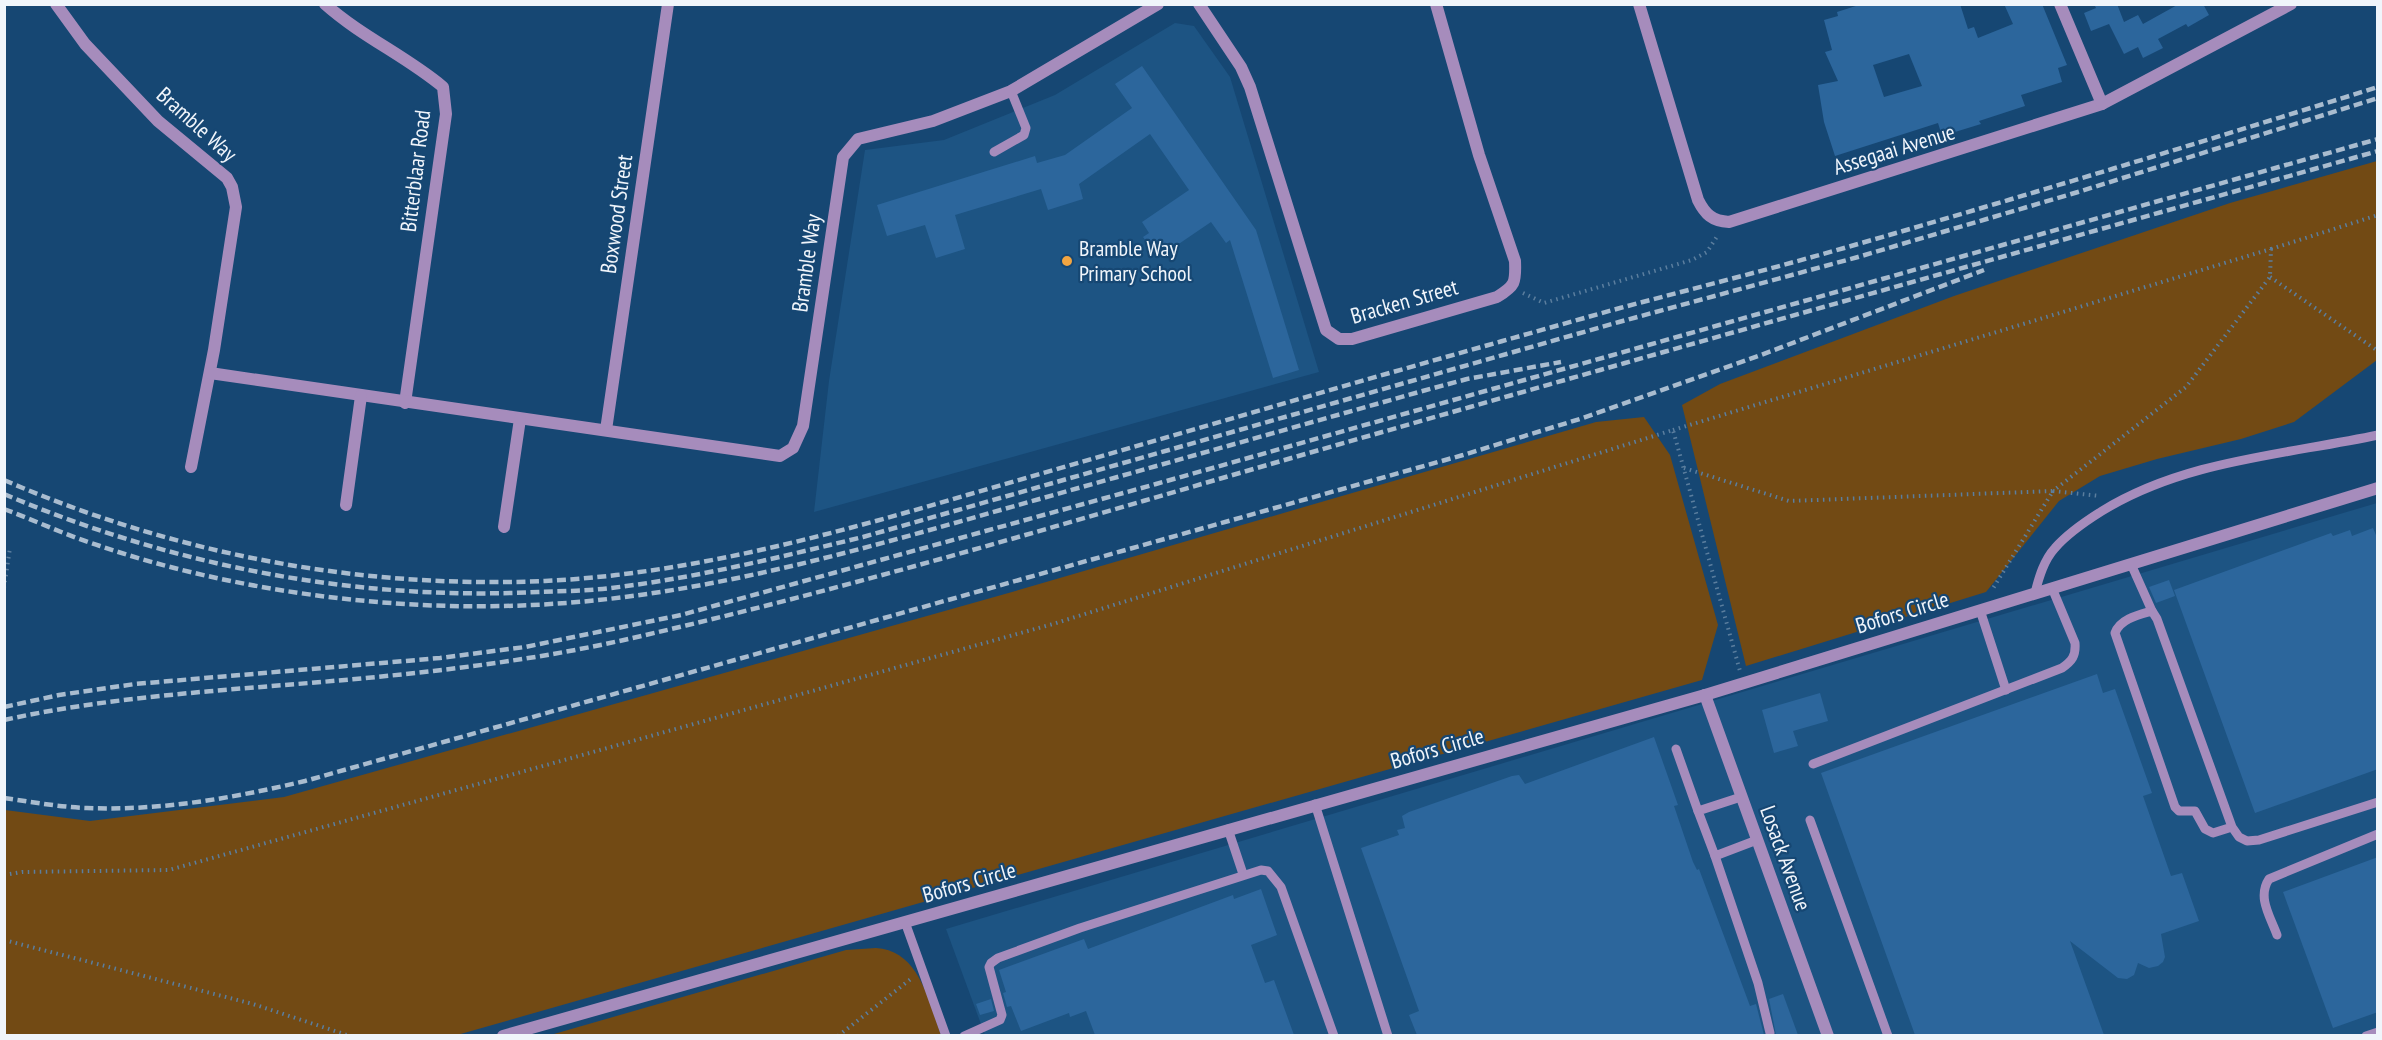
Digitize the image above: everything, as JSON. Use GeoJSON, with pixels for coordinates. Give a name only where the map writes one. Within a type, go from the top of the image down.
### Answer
{"type":"FeatureCollection","features":[{"type":"Feature","properties":{"kind":"street","name":"Bramble Way"},"geometry":{"type":"LineString","coordinates":[[56,4],[86,44],[158,121],[221,171],[232,187],[236,207],[210,373],[191,467]]}},
{"type":"Feature","properties":{"kind":"street","name":"Bitterblaar Road"},"geometry":{"type":"LineString","coordinates":[[326,4],[348,25],[424,71],[443,87],[446,114],[405,403]]}},
{"type":"Feature","properties":{"kind":"street","name":"Boxwood Street"},"geometry":{"type":"LineString","coordinates":[[606,430],[668,4]]}},
{"type":"Feature","properties":{"kind":"street","name":"Bramble Way"},"geometry":{"type":"LineString","coordinates":[[210,373],[520,420],[606,430],[780,456],[793,448],[803,426],[843,156],[858,139],[933,121],[1011,92],[1158,4]]}},
{"type":"Feature","properties":{"kind":"street","name":"Bracken Street"},"geometry":{"type":"LineString","coordinates":[[1199,4],[1241,66],[1250,87],[1326,330],[1339,339],[1352,339],[1497,297],[1512,288],[1516,277],[1515,261],[1479,155],[1436,4]]}},
{"type":"Feature","properties":{"kind":"street","name":"Assegaai Avenue"},"geometry":{"type":"LineString","coordinates":[[1639,4],[1698,200],[1703,211],[1718,221],[1729,222],[2102,104],[2291,4]]}},
{"type":"Feature","properties":{"kind":"street"},"geometry":{"type":"LineString","coordinates":[[2061,4],[2102,104]]}},
{"type":"Feature","properties":{"kind":"street"},"geometry":{"type":"LineString","coordinates":[[346,505],[361,396]]}},
{"type":"Feature","properties":{"kind":"street"},"geometry":{"type":"LineString","coordinates":[[504,527],[520,420]]}},
{"type":"Feature","properties":{"kind":"street","name":"Bofors Circle"},"geometry":{"type":"LineString","coordinates":[[503,1035],[1315,804],[1705,696],[2378,488]]}},
{"type":"Feature","properties":{"kind":"street","name":"Losack Avenue"},"geometry":{"type":"LineString","coordinates":[[1705,696],[1828,1035]]}},
{"type":"Feature","properties":{"kind":"lane"},"geometry":{"type":"LineString","coordinates":[[994,152],[1024,135],[1026,128],[1011,92]]}},
{"type":"Feature","properties":{"kind":"lane"},"geometry":{"type":"LineString","coordinates":[[2035,593],[2040,572],[2055,548],[2086,521],[2123,499],[2167,480],[2238,459],[2319,447],[2378,435]]}},
{"type":"Feature","properties":{"kind":"lane"},"geometry":{"type":"LineString","coordinates":[[2131,564],[2157,619],[2232,827],[2239,837],[2247,841],[2259,840],[2378,802]]}},
{"type":"Feature","properties":{"kind":"lane"},"geometry":{"type":"LineString","coordinates":[[1813,764],[2062,668],[2072,661],[2075,643],[2052,588]]}},
{"type":"Feature","properties":{"kind":"lane"},"geometry":{"type":"LineString","coordinates":[[1980,610],[2006,690]]}},
{"type":"Feature","properties":{"kind":"lane"},"geometry":{"type":"LineString","coordinates":[[2152,611],[2135,615],[2119,626],[2115,633],[2171,796],[2179,811],[2195,811],[2205,830],[2213,833],[2232,827]]}},
{"type":"Feature","properties":{"kind":"lane"},"geometry":{"type":"LineString","coordinates":[[1676,749],[1758,983],[1770,1033]]}},
{"type":"Feature","properties":{"kind":"lane"},"geometry":{"type":"LineString","coordinates":[[1698,811],[1742,796]]}},
{"type":"Feature","properties":{"kind":"lane"},"geometry":{"type":"LineString","coordinates":[[1315,804],[1388,1035]]}},
{"type":"Feature","properties":{"kind":"lane"},"geometry":{"type":"LineString","coordinates":[[1810,820],[1888,1035]]}},
{"type":"Feature","properties":{"kind":"lane"},"geometry":{"type":"LineString","coordinates":[[1228,829],[1243,874]]}},
{"type":"Feature","properties":{"kind":"lane"},"geometry":{"type":"LineString","coordinates":[[2277,935],[2263,897],[2263,887],[2269,879],[2378,834]]}},
{"type":"Feature","properties":{"kind":"lane"},"geometry":{"type":"LineString","coordinates":[[1715,856],[1757,840]]}},
{"type":"Feature","properties":{"kind":"lane"},"geometry":{"type":"LineString","coordinates":[[964,1035],[1000,1020],[1002,1015],[989,967],[998,958],[1080,928],[1260,870],[1268,871],[1281,887],[1334,1035]]}},
{"type":"Feature","properties":{"kind":"lane"},"geometry":{"type":"LineString","coordinates":[[905,922],[946,1035]]}},
{"type":"Feature","properties":{"kind":"lane"},"geometry":{"type":"LineString","coordinates":[[2366,1035],[2378,1032]]}},
{"type":"Feature","properties":{"kind":"path"},"geometry":{"type":"LineString","coordinates":[[4,875],[21,872],[169,870],[1053,624],[1673,430],[2378,215]]}},
{"type":"Feature","properties":{"kind":"path"},"geometry":{"type":"LineString","coordinates":[[1525,293],[1544,303],[1692,260],[1707,252],[1718,235]]}},
{"type":"Feature","properties":{"kind":"path"},"geometry":{"type":"LineString","coordinates":[[1980,610],[2053,491],[2186,387],[2270,277],[2271,249]]}},
{"type":"Feature","properties":{"kind":"path"},"geometry":{"type":"LineString","coordinates":[[2270,277],[2378,351]]}},
{"type":"Feature","properties":{"kind":"path"},"geometry":{"type":"LineString","coordinates":[[1673,430],[1743,684]]}},
{"type":"Feature","properties":{"kind":"path"},"geometry":{"type":"LineString","coordinates":[[1684,467],[1789,501],[2053,491],[2123,499]]}},
{"type":"Feature","properties":{"kind":"path"},"geometry":{"type":"LineString","coordinates":[[4,588],[10,548]]}},
{"type":"Feature","properties":{"kind":"path"},"geometry":{"type":"LineString","coordinates":[[4,940],[253,1004],[350,1035]]}},
{"type":"Feature","properties":{"kind":"path"},"geometry":{"type":"LineString","coordinates":[[838,1035],[922,970]]}},
{"type":"Feature","properties":{"kind":"shaded area","name":"Bramble Way Primary School"},"geometry":{"type":"Polygon","coordinates":[[[1175,23],[1194,26],[1230,77],[1319,372],[814,512],[829,381],[865,150],[944,140],[1055,95],[1175,23]]]}},
{"type":"Feature","properties":{"kind":"shaded area"},"geometry":{"type":"Polygon","coordinates":[[[2377,161],[2377,360],[2294,422],[2241,439],[2157,459],[2100,476],[2059,501],[1986,592],[1746,666],[1682,405],[1720,384],[1954,296],[2230,203],[2377,161]]]}},
{"type":"Feature","properties":{"kind":"shaded area"},"geometry":{"type":"Polygon","coordinates":[[[1644,417],[1670,455],[1718,625],[1702,680],[457,1035],[5,1035],[5,810],[90,821],[284,797],[1012,592],[1596,422],[1644,417]]]}},
{"type":"Feature","properties":{"kind":"shaded area"},"geometry":{"type":"Polygon","coordinates":[[[2377,503],[2377,1035],[985,1035],[946,929],[2377,503]]]}},
{"type":"Feature","properties":{"kind":"shaded area"},"geometry":{"type":"Polygon","coordinates":[[[876,948],[891,951],[903,958],[912,968],[926,993],[941,1035],[547,1036],[846,950],[876,948]]]}},
{"type":"Feature","properties":{"kind":"building"},"geometry":{"type":"Polygon","coordinates":[[[1862,4],[1960,4],[1968,29],[1974,27],[1978,38],[2013,24],[2004,4],[2042,4],[2067,65],[2058,68],[2062,82],[2021,95],[2025,106],[1979,121],[1981,124],[1942,136],[1938,123],[1835,156],[1824,122],[1818,85],[1838,81],[1825,52],[1832,50],[1824,20],[1838,16],[1837,12],[1862,4]],[[1909,54],[1873,65],[1884,97],[1922,86],[1909,54]]]}},
{"type":"Feature","properties":{"kind":"building"},"geometry":{"type":"Polygon","coordinates":[[[2094,4],[2117,4],[2124,22],[2138,15],[2143,24],[2179,4],[2203,4],[2209,15],[2188,27],[2186,24],[2158,39],[2163,48],[2143,58],[2138,47],[2124,54],[2109,24],[2091,31],[2084,13],[2096,8],[2094,4]]]}},
{"type":"Feature","properties":{"kind":"building"},"geometry":{"type":"Polygon","coordinates":[[[1142,66],[1256,230],[1299,370],[1273,378],[1230,240],[1226,243],[1211,222],[1164,254],[1159,245],[1152,249],[1143,237],[1149,233],[1142,222],[1189,190],[1150,134],[1079,184],[1083,199],[1048,210],[1041,189],[955,215],[965,249],[936,258],[925,225],[887,236],[877,205],[1035,156],[1037,163],[1065,155],[1132,108],[1115,84],[1142,66]]]}},
{"type":"Feature","properties":{"kind":"building"},"geometry":{"type":"Polygon","coordinates":[[[2373,528],[2378,540],[2378,769],[2255,813],[2174,590],[2331,533],[2333,536],[2350,530],[2352,536],[2373,528]]]}},
{"type":"Feature","properties":{"kind":"building"},"geometry":{"type":"Polygon","coordinates":[[[2169,580],[2175,596],[2156,603],[2149,587],[2169,580]]]}},
{"type":"Feature","properties":{"kind":"building"},"geometry":{"type":"Polygon","coordinates":[[[2097,674],[2103,693],[2115,689],[2152,793],[2143,796],[2171,876],[2182,873],[2199,921],[2161,934],[2165,957],[2163,962],[2149,968],[2138,963],[2134,975],[2127,979],[2118,978],[2070,941],[2104,1035],[1915,1035],[1821,773],[2097,674]]]}},
{"type":"Feature","properties":{"kind":"building"},"geometry":{"type":"Polygon","coordinates":[[[1820,693],[1828,721],[1793,731],[1798,746],[1774,753],[1762,710],[1820,693]]]}},
{"type":"Feature","properties":{"kind":"building"},"geometry":{"type":"Polygon","coordinates":[[[1654,737],[1678,805],[1674,806],[1693,862],[1697,870],[1699,869],[1750,1006],[1756,1004],[1764,1035],[1417,1035],[1409,1015],[1419,1011],[1361,848],[1399,835],[1397,830],[1405,828],[1402,816],[1409,812],[1512,776],[1519,775],[1525,784],[1654,737]]]}},
{"type":"Feature","properties":{"kind":"building"},"geometry":{"type":"Polygon","coordinates":[[[2378,857],[2378,1012],[2333,1028],[2283,892],[2378,857]]]}},
{"type":"Feature","properties":{"kind":"building"},"geometry":{"type":"Polygon","coordinates":[[[1261,889],[1277,935],[1251,945],[1265,983],[1274,980],[1294,1035],[1095,1035],[1086,1011],[1070,1017],[1069,1013],[1021,1031],[1011,1006],[1007,1007],[1003,993],[1006,992],[999,970],[1084,939],[1088,949],[1233,895],[1234,899],[1261,889]]]}},
{"type":"Feature","properties":{"kind":"building"},"geometry":{"type":"Polygon","coordinates":[[[1783,994],[1798,1035],[1776,1035],[1769,999],[1783,994]]]}},
{"type":"Feature","properties":{"kind":"building"},"geometry":{"type":"Polygon","coordinates":[[[991,999],[994,1011],[980,1015],[976,1004],[991,999]]]}},
{"type":"Feature","properties":{"kind":"railway"},"geometry":{"type":"LineString","coordinates":[[4,480],[69,506],[201,547],[337,572],[406,579],[475,582],[545,581],[652,570],[759,550],[915,510],[1339,387],[1858,244],[2378,87]]}},
{"type":"Feature","properties":{"kind":"railway"},"geometry":{"type":"LineString","coordinates":[[4,494],[133,541],[199,559],[333,584],[401,591],[538,592],[593,590],[675,579],[863,537],[1619,322],[1858,257],[2078,192],[2378,98]]}},
{"type":"Feature","properties":{"kind":"railway"},"geometry":{"type":"LineString","coordinates":[[4,707],[59,695],[135,684],[440,658],[525,647],[681,615],[1156,484],[2378,139]]}},
{"type":"Feature","properties":{"kind":"railway"},"geometry":{"type":"LineString","coordinates":[[4,720],[122,700],[401,675],[480,665],[559,653],[730,615],[914,566],[2378,151]]}},
{"type":"Feature","properties":{"kind":"railway"},"geometry":{"type":"LineString","coordinates":[[4,798],[77,807],[142,807],[224,798],[305,781],[1463,455],[1583,418],[1761,355],[1984,270]]}},
{"type":"Feature","properties":{"kind":"railway"},"geometry":{"type":"LineString","coordinates":[[4,509],[88,542],[151,562],[204,575],[313,595],[424,605],[532,605],[592,601],[712,583],[829,557],[1467,379],[1561,362]]}},
{"type":"Feature","properties":{"kind":"place","name":"Bramble Way Primary School"},"geometry":{"type":"Point","coordinates":[1067,261]}}]}
